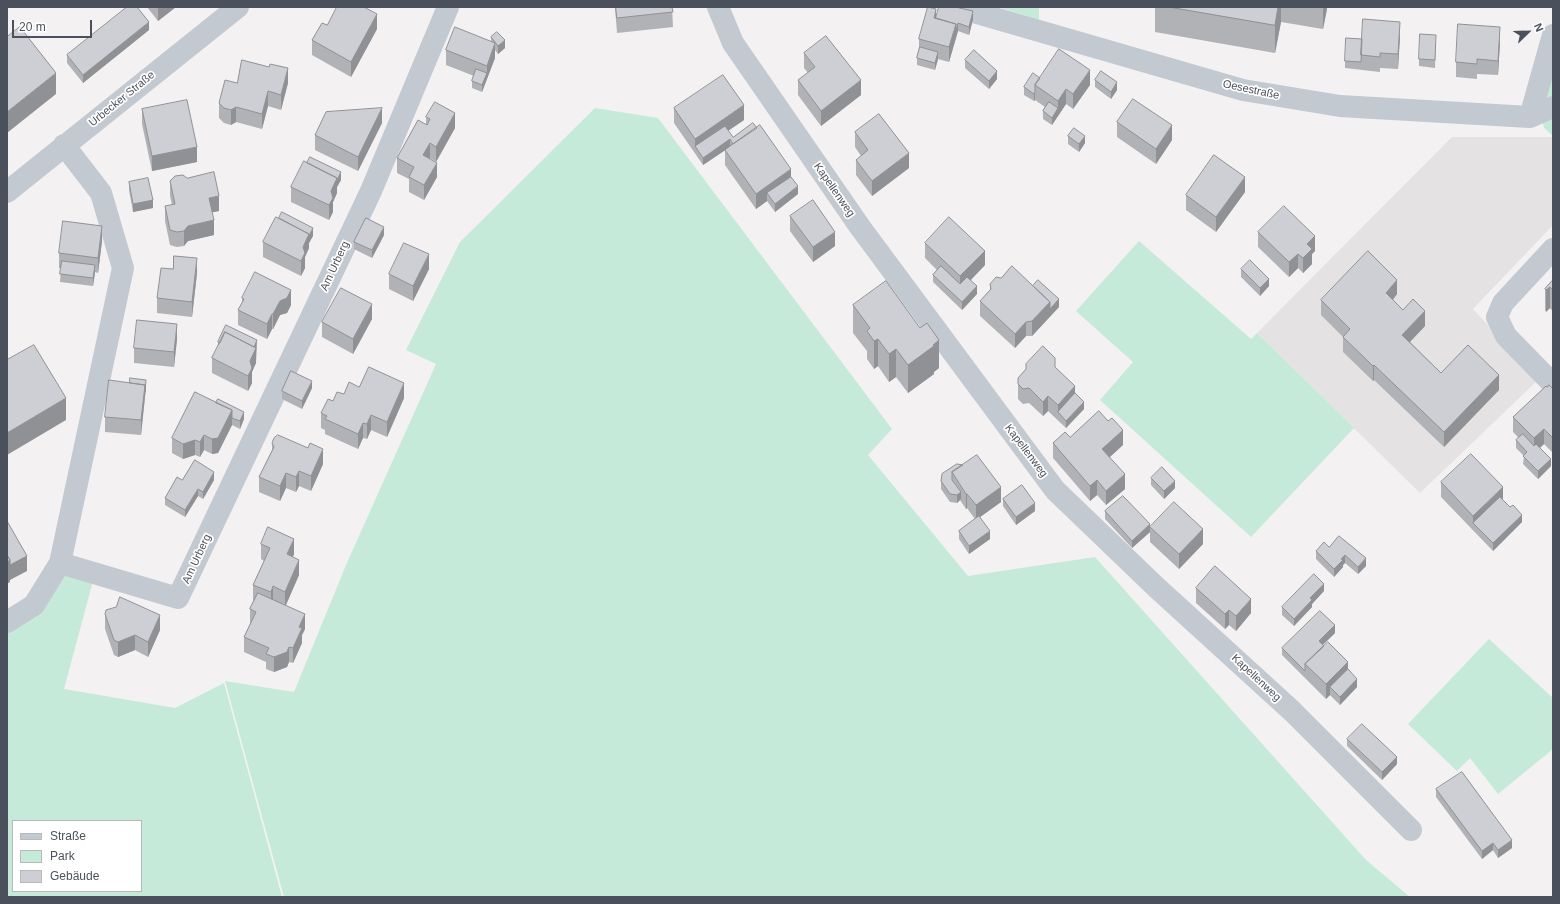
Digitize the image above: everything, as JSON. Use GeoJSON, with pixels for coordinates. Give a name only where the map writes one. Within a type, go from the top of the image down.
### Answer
{"type":"FeatureCollection","features":[{"type":"Feature","properties":{"kind":"street","name":"Urbecker Straße"},"geometry":{"type":"LineString","coordinates":[[7,192],[238,7]]}},
{"type":"Feature","properties":{"kind":"street","name":"Am Urberg"},"geometry":{"type":"LineString","coordinates":[[60,563],[178,598],[371,191],[448,7]]}},
{"type":"Feature","properties":{"kind":"street","name":"Kapellenweg"},"geometry":{"type":"LineString","coordinates":[[718,7],[733,43],[860,227],[1055,490],[1156,587],[1292,712],[1411,830]]}},
{"type":"Feature","properties":{"kind":"street","name":"Oesestraße"},"geometry":{"type":"LineString","coordinates":[[956,7],[1243,90],[1340,106],[1530,117],[1553,107]]}},
{"type":"Feature","properties":{"kind":"street"},"geometry":{"type":"LineString","coordinates":[[1530,117],[1553,35]]}},
{"type":"Feature","properties":{"kind":"street"},"geometry":{"type":"LineString","coordinates":[[7,622],[34,605],[60,563],[123,268],[101,193],[64,145]]}},
{"type":"Feature","properties":{"kind":"street"},"geometry":{"type":"LineString","coordinates":[[1553,249],[1503,303],[1497,317],[1506,336],[1553,384]]}},
{"type":"Feature","properties":{"kind":"shaded area"},"geometry":{"type":"Polygon","coordinates":[[[1452,137],[1553,137],[1553,225],[1473,309],[1539,379],[1420,493],[1257,333],[1452,137]]]}},
{"type":"Feature","properties":{"kind":"green space"},"geometry":{"type":"Polygon","coordinates":[[[998,7],[1039,7],[1039,20],[998,7]]]}},
{"type":"Feature","properties":{"kind":"green space"},"geometry":{"type":"Polygon","coordinates":[[[1553,56],[1553,136],[1544,128],[1539,107],[1553,56]]]}},
{"type":"Feature","properties":{"kind":"green space"},"geometry":{"type":"Polygon","coordinates":[[[595,108],[658,118],[892,429],[868,455],[968,576],[1095,557],[1366,860],[1410,897],[284,897],[225,681],[294,692],[346,565],[436,364],[406,350],[460,242],[595,108]]]}},
{"type":"Feature","properties":{"kind":"green space"},"geometry":{"type":"Polygon","coordinates":[[[1139,241],[1251,339],[1257,333],[1354,428],[1251,537],[1100,400],[1133,362],[1076,311],[1139,241]]]}},
{"type":"Feature","properties":{"kind":"green space"},"geometry":{"type":"Polygon","coordinates":[[[64,573],[93,581],[64,689],[175,708],[224,683],[282,897],[7,897],[7,629],[64,573]]]}},
{"type":"Feature","properties":{"kind":"green space"},"geometry":{"type":"Polygon","coordinates":[[[1489,639],[1553,698],[1553,749],[1498,794],[1470,758],[1457,771],[1408,724],[1489,639]]]}},
{"type":"Feature","properties":{"kind":"building"},"geometry":{"type":"Polygon","coordinates":[[[127,7],[137,7],[149,22],[83,75],[67,55],[127,7]]]}},
{"type":"Feature","properties":{"kind":"building"},"geometry":{"type":"Polygon","coordinates":[[[337,7],[364,7],[377,14],[351,62],[312,40],[322,23],[327,25],[337,7]]]}},
{"type":"Feature","properties":{"kind":"building"},"geometry":{"type":"Polygon","coordinates":[[[616,7],[672,7],[673,12],[617,18],[616,7]]]}},
{"type":"Feature","properties":{"kind":"building"},"geometry":{"type":"Polygon","coordinates":[[[928,7],[936,9],[934,18],[956,24],[949,47],[919,39],[928,7]]]}},
{"type":"Feature","properties":{"kind":"building"},"geometry":{"type":"Polygon","coordinates":[[[939,7],[955,7],[973,11],[969,27],[958,23],[956,31],[956,24],[936,18],[939,7]]]}},
{"type":"Feature","properties":{"kind":"building"},"geometry":{"type":"Polygon","coordinates":[[[1169,7],[1278,7],[1275,25],[1169,7]]]}},
{"type":"Feature","properties":{"kind":"building"},"geometry":{"type":"Polygon","coordinates":[[[1363,19],[1400,22],[1398,54],[1380,53],[1380,57],[1361,55],[1363,19]]]}},
{"type":"Feature","properties":{"kind":"building"},"geometry":{"type":"Polygon","coordinates":[[[1458,24],[1500,27],[1498,61],[1477,59],[1477,64],[1456,62],[1458,24]]]}},
{"type":"Feature","properties":{"kind":"building"},"geometry":{"type":"Polygon","coordinates":[[[20,27],[56,73],[7,112],[7,37],[20,27]]]}},
{"type":"Feature","properties":{"kind":"building"},"geometry":{"type":"Polygon","coordinates":[[[455,27],[495,43],[487,66],[446,50],[455,27]]]}},
{"type":"Feature","properties":{"kind":"building"},"geometry":{"type":"Polygon","coordinates":[[[497,32],[505,40],[498,46],[491,37],[497,32]]]}},
{"type":"Feature","properties":{"kind":"building"},"geometry":{"type":"Polygon","coordinates":[[[1420,34],[1436,35],[1435,60],[1419,59],[1420,34]]]}},
{"type":"Feature","properties":{"kind":"building"},"geometry":{"type":"Polygon","coordinates":[[[826,36],[861,80],[821,111],[798,80],[815,67],[804,53],[826,36]]]}},
{"type":"Feature","properties":{"kind":"building"},"geometry":{"type":"Polygon","coordinates":[[[1346,38],[1362,39],[1361,62],[1345,61],[1346,38]]]}},
{"type":"Feature","properties":{"kind":"building"},"geometry":{"type":"Polygon","coordinates":[[[920,47],[938,52],[935,63],[917,58],[920,47]]]}},
{"type":"Feature","properties":{"kind":"building"},"geometry":{"type":"Polygon","coordinates":[[[1059,49],[1090,70],[1073,94],[1066,89],[1058,101],[1035,85],[1059,49]]]}},
{"type":"Feature","properties":{"kind":"building"},"geometry":{"type":"Polygon","coordinates":[[[974,50],[997,71],[989,81],[965,60],[974,50]]]}},
{"type":"Feature","properties":{"kind":"building"},"geometry":{"type":"Polygon","coordinates":[[[242,60],[269,67],[270,64],[288,68],[281,95],[268,91],[262,114],[236,107],[231,110],[224,108],[219,103],[225,80],[237,83],[242,60]]]}},
{"type":"Feature","properties":{"kind":"building"},"geometry":{"type":"Polygon","coordinates":[[[476,69],[487,73],[482,85],[472,81],[476,69]]]}},
{"type":"Feature","properties":{"kind":"building"},"geometry":{"type":"Polygon","coordinates":[[[1101,71],[1117,82],[1111,92],[1095,80],[1101,71]]]}},
{"type":"Feature","properties":{"kind":"building"},"geometry":{"type":"Polygon","coordinates":[[[1033,73],[1040,78],[1035,85],[1034,94],[1024,87],[1033,73]]]}},
{"type":"Feature","properties":{"kind":"building"},"geometry":{"type":"Polygon","coordinates":[[[723,75],[744,105],[695,139],[674,108],[723,75]]]}},
{"type":"Feature","properties":{"kind":"building"},"geometry":{"type":"Polygon","coordinates":[[[1133,99],[1172,125],[1156,149],[1117,122],[1133,99]]]}},
{"type":"Feature","properties":{"kind":"building"},"geometry":{"type":"Polygon","coordinates":[[[187,100],[197,147],[152,156],[142,109],[187,100]]]}},
{"type":"Feature","properties":{"kind":"building"},"geometry":{"type":"Polygon","coordinates":[[[435,102],[455,113],[436,147],[430,143],[423,155],[437,163],[424,185],[409,177],[414,167],[397,158],[418,120],[427,125],[430,119],[426,117],[435,102]]]}},
{"type":"Feature","properties":{"kind":"building"},"geometry":{"type":"Polygon","coordinates":[[[1049,102],[1058,108],[1052,118],[1043,111],[1049,102]]]}},
{"type":"Feature","properties":{"kind":"building"},"geometry":{"type":"Polygon","coordinates":[[[382,108],[358,157],[315,135],[326,112],[382,108]]]}},
{"type":"Feature","properties":{"kind":"building"},"geometry":{"type":"Polygon","coordinates":[[[879,114],[909,153],[872,181],[856,160],[868,150],[855,132],[879,114]]]}},
{"type":"Feature","properties":{"kind":"building"},"geometry":{"type":"Polygon","coordinates":[[[753,123],[757,128],[733,144],[730,139],[703,158],[695,146],[725,126],[733,137],[753,123]]]}},
{"type":"Feature","properties":{"kind":"building"},"geometry":{"type":"Polygon","coordinates":[[[760,125],[791,169],[756,194],[725,150],[760,125]]]}},
{"type":"Feature","properties":{"kind":"building"},"geometry":{"type":"Polygon","coordinates":[[[1074,128],[1085,136],[1079,144],[1068,136],[1074,128]]]}},
{"type":"Feature","properties":{"kind":"building"},"geometry":{"type":"Polygon","coordinates":[[[1214,155],[1245,177],[1216,217],[1186,195],[1214,155]]]}},
{"type":"Feature","properties":{"kind":"building"},"geometry":{"type":"Polygon","coordinates":[[[310,157],[341,172],[337,180],[337,178],[307,163],[310,157]]]}},
{"type":"Feature","properties":{"kind":"building"},"geometry":{"type":"Polygon","coordinates":[[[304,161],[337,178],[331,191],[333,198],[329,205],[291,187],[304,161]]]}},
{"type":"Feature","properties":{"kind":"building"},"geometry":{"type":"Polygon","coordinates":[[[214,172],[219,196],[209,198],[214,220],[188,226],[184,231],[177,232],[170,230],[165,206],[175,204],[170,181],[175,176],[183,175],[187,178],[214,172]]]}},
{"type":"Feature","properties":{"kind":"building"},"geometry":{"type":"Polygon","coordinates":[[[791,177],[798,186],[775,204],[767,193],[791,177]]]}},
{"type":"Feature","properties":{"kind":"building"},"geometry":{"type":"Polygon","coordinates":[[[148,178],[153,200],[133,204],[129,182],[148,178]]]}},
{"type":"Feature","properties":{"kind":"building"},"geometry":{"type":"Polygon","coordinates":[[[813,200],[835,232],[813,247],[790,216],[813,200]]]}},
{"type":"Feature","properties":{"kind":"building"},"geometry":{"type":"Polygon","coordinates":[[[1284,206],[1315,236],[1307,244],[1312,249],[1303,258],[1298,254],[1289,262],[1258,232],[1284,206]]]}},
{"type":"Feature","properties":{"kind":"building"},"geometry":{"type":"Polygon","coordinates":[[[282,212],[313,228],[309,236],[309,234],[279,218],[282,212]]]}},
{"type":"Feature","properties":{"kind":"building"},"geometry":{"type":"Polygon","coordinates":[[[276,217],[309,234],[303,247],[305,253],[301,261],[263,242],[276,217]]]}},
{"type":"Feature","properties":{"kind":"building"},"geometry":{"type":"Polygon","coordinates":[[[949,217],[985,251],[960,276],[925,243],[949,217]]]}},
{"type":"Feature","properties":{"kind":"building"},"geometry":{"type":"Polygon","coordinates":[[[366,218],[384,227],[372,250],[354,242],[366,218]]]}},
{"type":"Feature","properties":{"kind":"building"},"geometry":{"type":"Polygon","coordinates":[[[63,221],[102,226],[98,258],[59,253],[63,221]]]}},
{"type":"Feature","properties":{"kind":"building"},"geometry":{"type":"Polygon","coordinates":[[[404,243],[429,254],[413,286],[389,274],[404,243]]]}},
{"type":"Feature","properties":{"kind":"building"},"geometry":{"type":"Polygon","coordinates":[[[1368,251],[1397,280],[1386,293],[1403,310],[1413,299],[1425,311],[1402,335],[1441,373],[1468,345],[1499,375],[1444,432],[1343,337],[1350,329],[1321,300],[1368,251]]]}},
{"type":"Feature","properties":{"kind":"building"},"geometry":{"type":"Polygon","coordinates":[[[174,256],[197,258],[192,302],[157,298],[161,268],[173,269],[174,256]]]}},
{"type":"Feature","properties":{"kind":"building"},"geometry":{"type":"Polygon","coordinates":[[[1250,260],[1269,279],[1260,288],[1241,269],[1250,260]]]}},
{"type":"Feature","properties":{"kind":"building"},"geometry":{"type":"Polygon","coordinates":[[[62,261],[95,265],[93,278],[60,274],[62,261]]]}},
{"type":"Feature","properties":{"kind":"building"},"geometry":{"type":"Polygon","coordinates":[[[941,266],[960,284],[967,277],[977,286],[962,302],[933,275],[941,266]]]}},
{"type":"Feature","properties":{"kind":"building"},"geometry":{"type":"Polygon","coordinates":[[[1012,266],[1050,302],[1032,321],[1026,322],[1015,334],[980,301],[991,289],[990,284],[996,277],[1001,278],[1012,266]]]}},
{"type":"Feature","properties":{"kind":"building"},"geometry":{"type":"Polygon","coordinates":[[[255,272],[291,290],[287,298],[280,301],[267,324],[238,310],[244,299],[242,298],[255,272]]]}},
{"type":"Feature","properties":{"kind":"building"},"geometry":{"type":"Polygon","coordinates":[[[1038,280],[1059,299],[1050,309],[1050,302],[1033,286],[1038,280]]]}},
{"type":"Feature","properties":{"kind":"building"},"geometry":{"type":"Polygon","coordinates":[[[1553,280],[1553,290],[1550,287],[1546,290],[1545,289],[1553,280]]]}},
{"type":"Feature","properties":{"kind":"building"},"geometry":{"type":"Polygon","coordinates":[[[886,281],[920,328],[927,323],[939,340],[933,345],[934,346],[908,365],[896,349],[889,354],[878,339],[874,341],[867,331],[870,328],[853,305],[886,281]]]}},
{"type":"Feature","properties":{"kind":"building"},"geometry":{"type":"Polygon","coordinates":[[[341,288],[372,304],[353,339],[322,322],[341,288]]]}},
{"type":"Feature","properties":{"kind":"building"},"geometry":{"type":"Polygon","coordinates":[[[137,320],[177,324],[174,352],[134,348],[137,320]]]}},
{"type":"Feature","properties":{"kind":"building"},"geometry":{"type":"Polygon","coordinates":[[[226,325],[257,340],[254,347],[225,332],[220,343],[218,342],[226,325]]]}},
{"type":"Feature","properties":{"kind":"building"},"geometry":{"type":"Polygon","coordinates":[[[225,332],[256,348],[250,361],[252,368],[248,376],[212,358],[225,332]]]}},
{"type":"Feature","properties":{"kind":"building"},"geometry":{"type":"Polygon","coordinates":[[[34,345],[66,398],[7,433],[7,360],[34,345]]]}},
{"type":"Feature","properties":{"kind":"building"},"geometry":{"type":"Polygon","coordinates":[[[1043,346],[1055,358],[1055,367],[1075,386],[1058,405],[1048,396],[1043,402],[1029,388],[1023,389],[1018,384],[1018,378],[1026,369],[1026,364],[1043,346]]]}},
{"type":"Feature","properties":{"kind":"building"},"geometry":{"type":"Polygon","coordinates":[[[369,367],[404,383],[387,422],[371,415],[367,424],[363,423],[358,434],[325,419],[327,416],[321,413],[328,399],[333,401],[337,392],[344,394],[349,382],[359,387],[369,367]]]}},
{"type":"Feature","properties":{"kind":"building"},"geometry":{"type":"Polygon","coordinates":[[[291,371],[312,381],[302,401],[282,391],[291,371]]]}},
{"type":"Feature","properties":{"kind":"building"},"geometry":{"type":"Polygon","coordinates":[[[130,378],[146,380],[145,392],[145,385],[130,383],[130,378]]]}},
{"type":"Feature","properties":{"kind":"building"},"geometry":{"type":"Polygon","coordinates":[[[109,380],[145,385],[141,420],[105,417],[109,380]]]}},
{"type":"Feature","properties":{"kind":"building"},"geometry":{"type":"Polygon","coordinates":[[[1549,385],[1553,389],[1553,438],[1544,429],[1534,438],[1513,417],[1546,386],[1547,387],[1549,385]]]}},
{"type":"Feature","properties":{"kind":"building"},"geometry":{"type":"Polygon","coordinates":[[[195,392],[232,410],[218,438],[212,439],[204,435],[200,442],[195,440],[183,444],[172,438],[195,392]]]}},
{"type":"Feature","properties":{"kind":"building"},"geometry":{"type":"Polygon","coordinates":[[[1075,393],[1084,402],[1066,421],[1058,412],[1075,393]]]}},
{"type":"Feature","properties":{"kind":"building"},"geometry":{"type":"Polygon","coordinates":[[[218,399],[244,412],[240,421],[232,418],[232,410],[216,403],[218,399]]]}},
{"type":"Feature","properties":{"kind":"building"},"geometry":{"type":"Polygon","coordinates":[[[1099,411],[1108,421],[1112,418],[1123,430],[1102,449],[1125,474],[1106,491],[1097,480],[1090,486],[1053,443],[1065,432],[1070,437],[1099,411]]]}},
{"type":"Feature","properties":{"kind":"building"},"geometry":{"type":"Polygon","coordinates":[[[1523,434],[1534,446],[1536,444],[1551,459],[1538,471],[1523,456],[1527,452],[1516,440],[1523,434]]]}},
{"type":"Feature","properties":{"kind":"building"},"geometry":{"type":"Polygon","coordinates":[[[278,435],[308,448],[310,443],[323,449],[311,476],[299,471],[296,477],[286,473],[280,486],[259,477],[274,447],[272,443],[274,438],[278,435]]]}},
{"type":"Feature","properties":{"kind":"building"},"geometry":{"type":"Polygon","coordinates":[[[1471,454],[1503,487],[1473,516],[1441,482],[1471,454]]]}},
{"type":"Feature","properties":{"kind":"building"},"geometry":{"type":"Polygon","coordinates":[[[977,455],[1001,487],[976,505],[966,494],[952,472],[977,455]]]}},
{"type":"Feature","properties":{"kind":"building"},"geometry":{"type":"Polygon","coordinates":[[[195,460],[214,472],[203,492],[198,489],[185,510],[165,498],[177,477],[182,480],[195,460]]]}},
{"type":"Feature","properties":{"kind":"building"},"geometry":{"type":"Polygon","coordinates":[[[957,464],[963,465],[952,472],[952,480],[961,492],[957,495],[950,494],[941,481],[942,474],[957,464]]]}},
{"type":"Feature","properties":{"kind":"building"},"geometry":{"type":"Polygon","coordinates":[[[1162,467],[1175,481],[1164,491],[1151,478],[1162,467]]]}},
{"type":"Feature","properties":{"kind":"building"},"geometry":{"type":"Polygon","coordinates":[[[1022,485],[1035,503],[1016,517],[1003,499],[1022,485]]]}},
{"type":"Feature","properties":{"kind":"building"},"geometry":{"type":"Polygon","coordinates":[[[1123,496],[1150,524],[1132,541],[1105,511],[1123,496]]]}},
{"type":"Feature","properties":{"kind":"building"},"geometry":{"type":"Polygon","coordinates":[[[1500,497],[1510,507],[1513,505],[1522,515],[1493,543],[1473,523],[1500,497]]]}},
{"type":"Feature","properties":{"kind":"building"},"geometry":{"type":"Polygon","coordinates":[[[1174,502],[1203,529],[1179,554],[1150,527],[1174,502]]]}},
{"type":"Feature","properties":{"kind":"building"},"geometry":{"type":"Polygon","coordinates":[[[979,516],[990,531],[969,546],[959,531],[979,516]]]}},
{"type":"Feature","properties":{"kind":"building"},"geometry":{"type":"Polygon","coordinates":[[[7,521],[27,556],[10,565],[10,560],[7,555],[7,521]]]}},
{"type":"Feature","properties":{"kind":"building"},"geometry":{"type":"Polygon","coordinates":[[[268,527],[294,539],[287,554],[299,560],[285,592],[273,586],[271,592],[253,585],[270,548],[261,544],[268,527]]]}},
{"type":"Feature","properties":{"kind":"building"},"geometry":{"type":"Polygon","coordinates":[[[1339,536],[1366,558],[1358,567],[1345,555],[1341,559],[1343,560],[1334,569],[1316,551],[1324,542],[1329,547],[1339,536]]]}},
{"type":"Feature","properties":{"kind":"building"},"geometry":{"type":"Polygon","coordinates":[[[7,555],[10,560],[7,562],[7,555]]]}},
{"type":"Feature","properties":{"kind":"building"},"geometry":{"type":"Polygon","coordinates":[[[1215,566],[1251,599],[1236,616],[1229,610],[1225,614],[1196,588],[1215,566]]]}},
{"type":"Feature","properties":{"kind":"building"},"geometry":{"type":"Polygon","coordinates":[[[1314,574],[1324,584],[1310,598],[1312,600],[1294,619],[1282,607],[1314,574]]]}},
{"type":"Feature","properties":{"kind":"building"},"geometry":{"type":"Polygon","coordinates":[[[258,593],[305,614],[299,627],[302,628],[293,648],[289,647],[287,652],[274,657],[266,654],[269,648],[244,637],[256,612],[250,609],[258,593]]]}},
{"type":"Feature","properties":{"kind":"building"},"geometry":{"type":"Polygon","coordinates":[[[120,597],[160,615],[148,642],[135,635],[118,642],[114,640],[105,614],[106,610],[116,607],[120,597]]]}},
{"type":"Feature","properties":{"kind":"building"},"geometry":{"type":"Polygon","coordinates":[[[1320,611],[1335,625],[1319,641],[1324,646],[1305,664],[1305,671],[1282,648],[1320,611]]]}},
{"type":"Feature","properties":{"kind":"building"},"geometry":{"type":"Polygon","coordinates":[[[1328,642],[1348,662],[1326,684],[1305,664],[1328,642]]]}},
{"type":"Feature","properties":{"kind":"building"},"geometry":{"type":"Polygon","coordinates":[[[1348,669],[1357,679],[1340,697],[1330,687],[1348,669]]]}},
{"type":"Feature","properties":{"kind":"building"},"geometry":{"type":"Polygon","coordinates":[[[1362,724],[1397,757],[1382,772],[1347,739],[1362,724]]]}},
{"type":"Feature","properties":{"kind":"building"},"geometry":{"type":"Polygon","coordinates":[[[1462,772],[1512,840],[1498,850],[1493,843],[1482,851],[1436,789],[1462,772]]]}}]}
